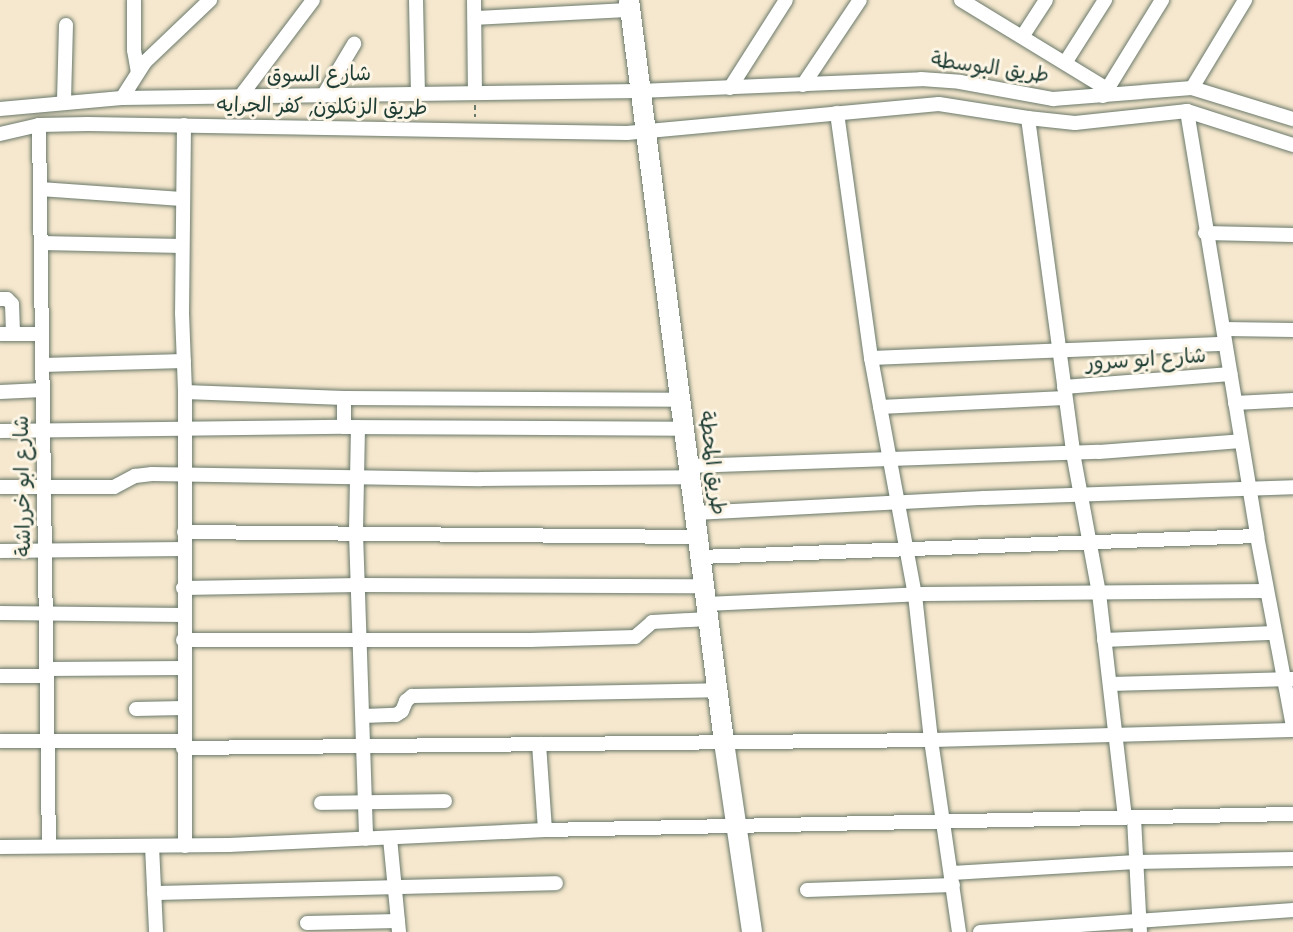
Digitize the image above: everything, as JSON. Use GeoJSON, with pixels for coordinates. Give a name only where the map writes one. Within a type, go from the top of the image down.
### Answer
{"type":"FeatureCollection","features":[{"type":"Feature","properties":{"kind":"street"},"geometry":{"type":"LineString","coordinates":[[134,0],[133,41],[138,72]]}},
{"type":"Feature","properties":{"kind":"street"},"geometry":{"type":"LineString","coordinates":[[122,98],[138,72],[154,53],[210,0]]}},
{"type":"Feature","properties":{"kind":"street"},"geometry":{"type":"LineString","coordinates":[[240,97],[313,0]]}},
{"type":"Feature","properties":{"kind":"street"},"geometry":{"type":"LineString","coordinates":[[416,0],[417,94]]}},
{"type":"Feature","properties":{"kind":"street"},"geometry":{"type":"LineString","coordinates":[[474,0],[475,93]]}},
{"type":"Feature","properties":{"kind":"street"},"geometry":{"type":"LineString","coordinates":[[730,88],[786,0]]}},
{"type":"Feature","properties":{"kind":"street"},"geometry":{"type":"LineString","coordinates":[[803,85],[860,0]]}},
{"type":"Feature","properties":{"kind":"street"},"geometry":{"type":"LineString","coordinates":[[961,0],[1065,63],[1105,92],[1162,0]]}},
{"type":"Feature","properties":{"kind":"street"},"geometry":{"type":"LineString","coordinates":[[1022,37],[1046,0]]}},
{"type":"Feature","properties":{"kind":"street"},"geometry":{"type":"LineString","coordinates":[[1065,63],[1105,0]]}},
{"type":"Feature","properties":{"kind":"street"},"geometry":{"type":"LineString","coordinates":[[1192,88],[1245,0]]}},
{"type":"Feature","properties":{"kind":"street"},"geometry":{"type":"LineString","coordinates":[[475,18],[629,5]]}},
{"type":"Feature","properties":{"kind":"street","name":"طريق المحطة"},"geometry":{"type":"LineString","coordinates":[[629,5],[717,690],[752,932]]}},
{"type":"Feature","properties":{"kind":"street"},"geometry":{"type":"LineString","coordinates":[[64,101],[66,25]]}},
{"type":"Feature","properties":{"kind":"street"},"geometry":{"type":"LineString","coordinates":[[323,96],[354,44]]}},
{"type":"Feature","properties":{"kind":"street","name":"طريق البوسطة"},"geometry":{"type":"LineString","coordinates":[[642,111],[730,88],[921,79],[960,82],[1037,98],[1070,99],[1105,92],[1192,88],[1293,119]]}},
{"type":"Feature","properties":{"kind":"street","name":"شارع السوق"},"geometry":{"type":"LineString","coordinates":[[0,109],[64,101],[122,98],[475,93],[642,111]]}},
{"type":"Feature","properties":{"kind":"street"},"geometry":{"type":"LineString","coordinates":[[88,124],[90,100]]}},
{"type":"Feature","properties":{"kind":"street","name":"طريق البوسطة"},"geometry":{"type":"LineString","coordinates":[[642,111],[837,114],[939,104],[1028,118],[1099,122],[1186,111],[1211,117],[1293,145]]}},
{"type":"Feature","properties":{"kind":"street","name":"طريق الزنكلون, كفر الجرايه"},"geometry":{"type":"LineString","coordinates":[[0,134],[39,125],[88,124],[184,124],[475,132],[642,111]]}},
{"type":"Feature","properties":{"kind":"street"},"geometry":{"type":"LineString","coordinates":[[0,741],[49,740],[364,748],[1116,737],[1293,729],[1288,679],[1274,633],[1266,591],[1186,111]]}},
{"type":"Feature","properties":{"kind":"street"},"geometry":{"type":"LineString","coordinates":[[837,114],[871,358],[915,595],[931,740],[945,822],[959,932]]}},
{"type":"Feature","properties":{"kind":"street"},"geometry":{"type":"LineString","coordinates":[[1028,118],[1073,453],[1098,593],[1116,737],[1136,862],[1140,927]]}},
{"type":"Feature","properties":{"kind":"street"},"geometry":{"type":"LineString","coordinates":[[184,124],[182,246],[185,392],[183,588],[185,846]]}},
{"type":"Feature","properties":{"kind":"street","name":"شارع ابو خرراشة"},"geometry":{"type":"LineString","coordinates":[[39,125],[49,846]]}},
{"type":"Feature","properties":{"kind":"street"},"geometry":{"type":"LineString","coordinates":[[40,189],[182,199]]}},
{"type":"Feature","properties":{"kind":"street"},"geometry":{"type":"LineString","coordinates":[[1205,233],[1293,235]]}},
{"type":"Feature","properties":{"kind":"street"},"geometry":{"type":"LineString","coordinates":[[41,243],[182,246]]}},
{"type":"Feature","properties":{"kind":"street"},"geometry":{"type":"LineString","coordinates":[[0,299],[7,299],[12,304],[6,334],[42,334]]}},
{"type":"Feature","properties":{"kind":"street"},"geometry":{"type":"LineString","coordinates":[[1224,329],[1293,330]]}},
{"type":"Feature","properties":{"kind":"street"},"geometry":{"type":"LineString","coordinates":[[871,358],[1226,344]]}},
{"type":"Feature","properties":{"kind":"street"},"geometry":{"type":"LineString","coordinates":[[42,365],[184,361]]}},
{"type":"Feature","properties":{"kind":"street","name":"شارع ابو سرور"},"geometry":{"type":"LineString","coordinates":[[880,407],[1065,393],[1230,374]]}},
{"type":"Feature","properties":{"kind":"street"},"geometry":{"type":"LineString","coordinates":[[0,392],[43,390]]}},
{"type":"Feature","properties":{"kind":"street"},"geometry":{"type":"LineString","coordinates":[[185,392],[344,398],[680,400]]}},
{"type":"Feature","properties":{"kind":"street"},"geometry":{"type":"LineString","coordinates":[[344,398],[344,427]]}},
{"type":"Feature","properties":{"kind":"street"},"geometry":{"type":"LineString","coordinates":[[1235,404],[1293,400]]}},
{"type":"Feature","properties":{"kind":"street"},"geometry":{"type":"LineString","coordinates":[[0,432],[344,427],[684,429]]}},
{"type":"Feature","properties":{"kind":"street"},"geometry":{"type":"LineString","coordinates":[[358,427],[356,533],[366,839]]}},
{"type":"Feature","properties":{"kind":"street"},"geometry":{"type":"LineString","coordinates":[[0,487],[114,488],[141,474],[481,479],[689,472],[888,459],[1073,453],[1241,441]]}},
{"type":"Feature","properties":{"kind":"street"},"geometry":{"type":"LineString","coordinates":[[695,513],[898,502],[1293,487]]}},
{"type":"Feature","properties":{"kind":"street"},"geometry":{"type":"LineString","coordinates":[[184,532],[356,533],[699,547],[905,549],[1257,536]]}},
{"type":"Feature","properties":{"kind":"street"},"geometry":{"type":"LineString","coordinates":[[0,550],[184,549]]}},
{"type":"Feature","properties":{"kind":"street"},"geometry":{"type":"LineString","coordinates":[[183,588],[359,585],[706,603],[915,595],[1266,591]]}},
{"type":"Feature","properties":{"kind":"street"},"geometry":{"type":"LineString","coordinates":[[183,640],[361,638],[530,640],[635,637],[652,622],[706,603]]}},
{"type":"Feature","properties":{"kind":"street"},"geometry":{"type":"LineString","coordinates":[[0,613],[183,615]]}},
{"type":"Feature","properties":{"kind":"street"},"geometry":{"type":"LineString","coordinates":[[1104,640],[1274,633]]}},
{"type":"Feature","properties":{"kind":"street"},"geometry":{"type":"LineString","coordinates":[[0,676],[183,668]]}},
{"type":"Feature","properties":{"kind":"street"},"geometry":{"type":"LineString","coordinates":[[1110,684],[1288,679]]}},
{"type":"Feature","properties":{"kind":"street"},"geometry":{"type":"LineString","coordinates":[[363,716],[396,715],[402,711],[405,700],[412,696],[717,690]]}},
{"type":"Feature","properties":{"kind":"street"},"geometry":{"type":"LineString","coordinates":[[136,709],[183,708]]}},
{"type":"Feature","properties":{"kind":"street"},"geometry":{"type":"LineString","coordinates":[[539,744],[545,830]]}},
{"type":"Feature","properties":{"kind":"street"},"geometry":{"type":"LineString","coordinates":[[321,803],[445,801]]}},
{"type":"Feature","properties":{"kind":"street"},"geometry":{"type":"LineString","coordinates":[[0,847],[185,846],[545,830],[1293,814]]}},
{"type":"Feature","properties":{"kind":"street"},"geometry":{"type":"LineString","coordinates":[[308,923],[399,926],[390,838]]}},
{"type":"Feature","properties":{"kind":"street"},"geometry":{"type":"LineString","coordinates":[[152,846],[156,932]]}},
{"type":"Feature","properties":{"kind":"street"},"geometry":{"type":"LineString","coordinates":[[807,890],[1136,862],[1293,859]]}},
{"type":"Feature","properties":{"kind":"street"},"geometry":{"type":"LineString","coordinates":[[154,893],[395,889],[556,883]]}},
{"type":"Feature","properties":{"kind":"street"},"geometry":{"type":"LineString","coordinates":[[980,932],[1140,927],[1293,910]]}},
{"type":"Feature","properties":{"kind":"path"},"geometry":{"type":"LineString","coordinates":[[475,93],[475,132]]}}]}
